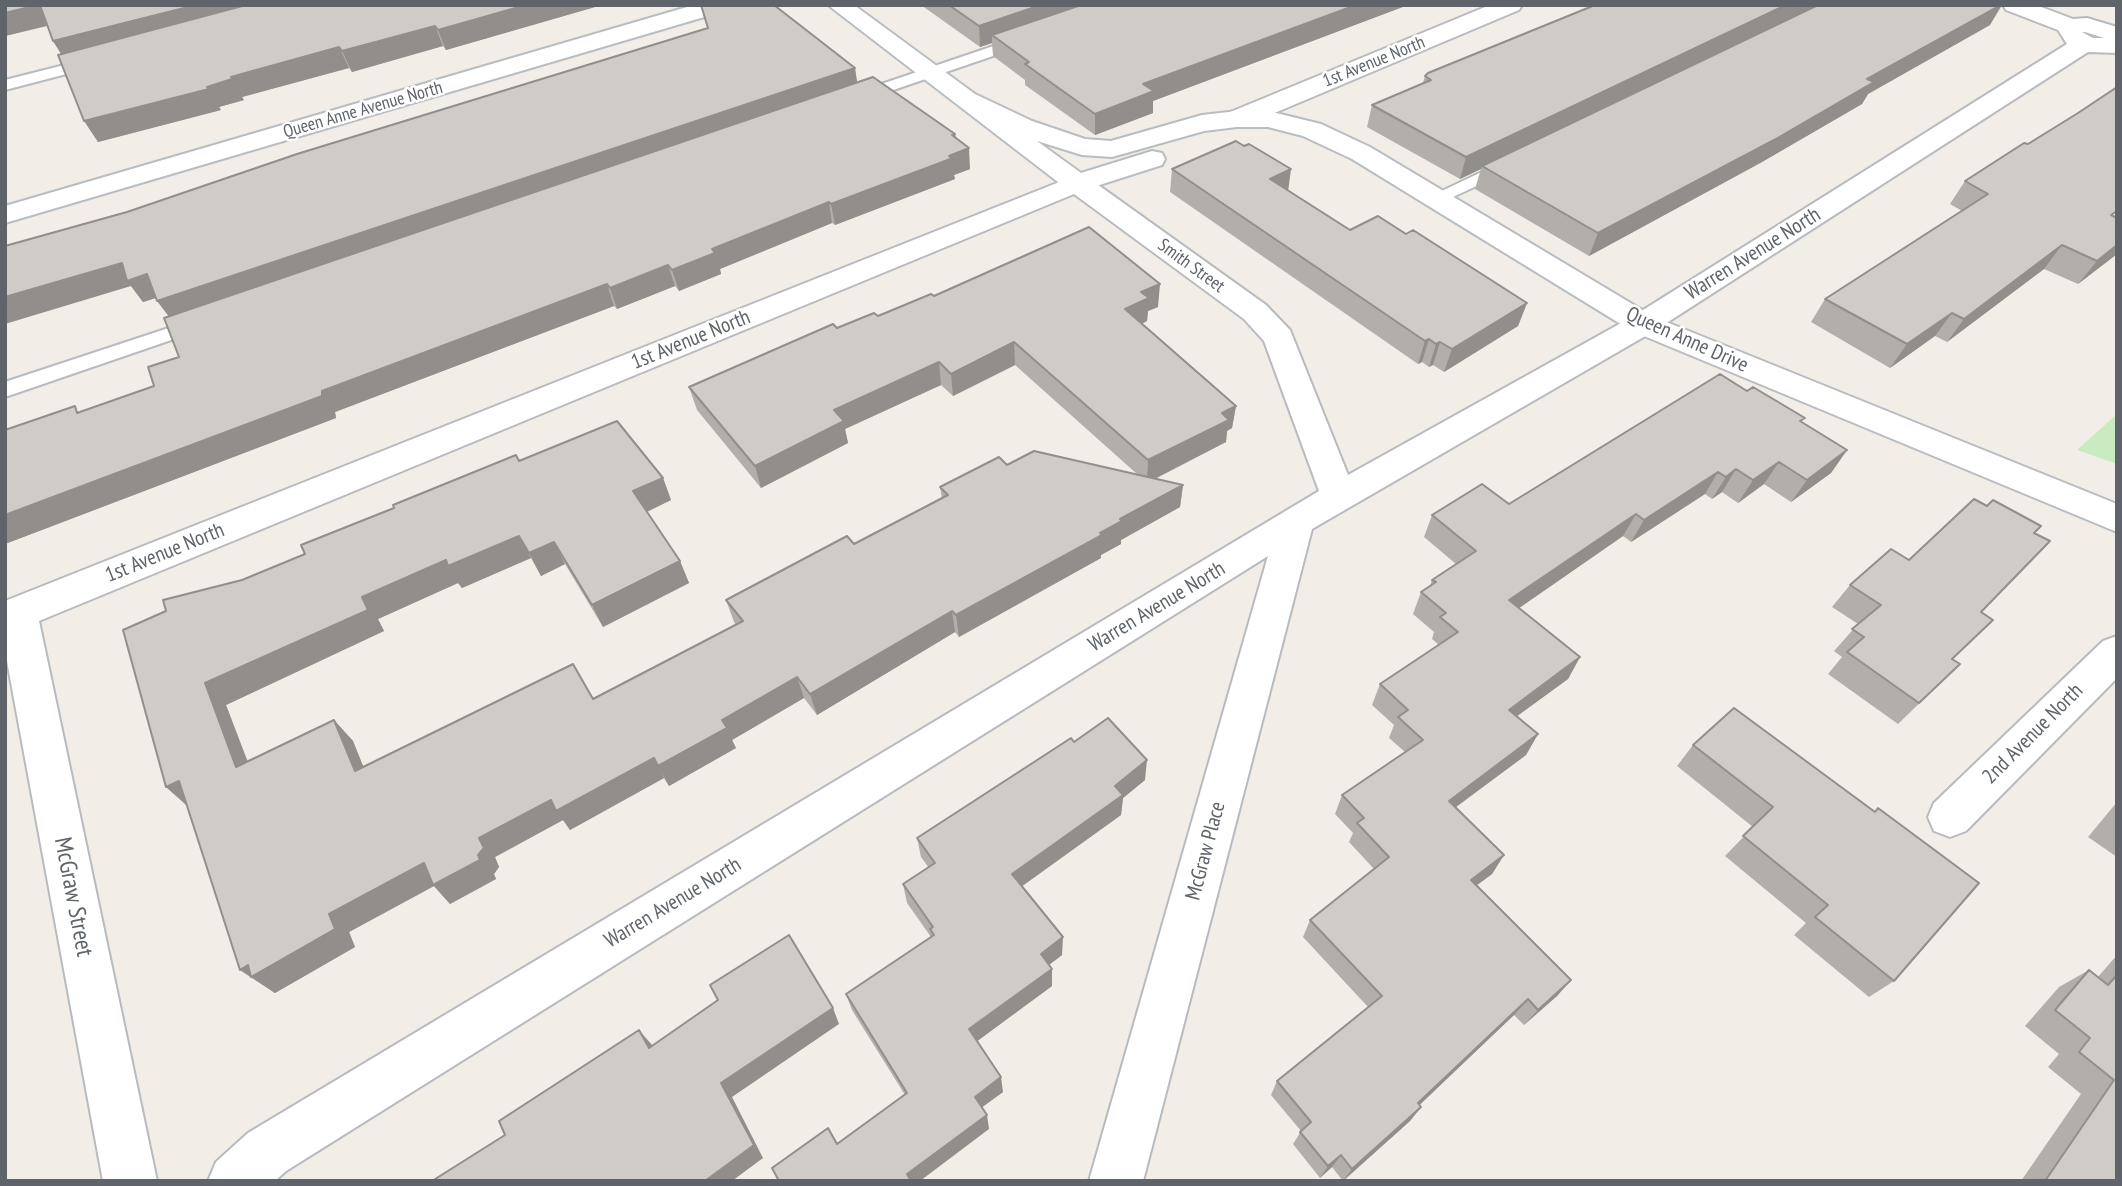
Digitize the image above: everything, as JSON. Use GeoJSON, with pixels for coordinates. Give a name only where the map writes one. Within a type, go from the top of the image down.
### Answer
{"type":"FeatureCollection","features":[{"type":"Feature","properties":{"kind":"street","name":"Queen Anne Avenue North"},"geometry":{"type":"LineString","coordinates":[[5,215],[720,5]]}},
{"type":"Feature","properties":{"kind":"street","name":"Smith Street"},"geometry":{"type":"LineString","coordinates":[[839,5],[1255,312],[1279,337],[1339,497]]}},
{"type":"Feature","properties":{"kind":"street","name":"1st Avenue North"},"geometry":{"type":"LineString","coordinates":[[1237,118],[1511,5]]}},
{"type":"Feature","properties":{"kind":"street"},"geometry":{"type":"LineString","coordinates":[[2014,5],[2103,34]]}},
{"type":"Feature","properties":{"kind":"street","name":"Warren Avenue North"},"geometry":{"type":"LineString","coordinates":[[234,1181],[267,1152],[1296,521],[1643,324],[2103,34]]}},
{"type":"Feature","properties":{"kind":"street","name":"Smith Street"},"geometry":{"type":"LineString","coordinates":[[962,98],[1023,127],[1082,147],[1112,149],[1202,123],[1237,118]]}},
{"type":"Feature","properties":{"kind":"street","name":"Queen Anne Drive"},"geometry":{"type":"LineString","coordinates":[[1237,118],[1268,119],[1312,130],[1341,142],[1643,324],[2117,519]]}},
{"type":"Feature","properties":{"kind":"street","name":"1st Avenue North"},"geometry":{"type":"LineString","coordinates":[[11,615],[1077,183],[1197,144],[1253,137],[1304,143],[1387,170]]}},
{"type":"Feature","properties":{"kind":"street","name":"McGraw Place"},"geometry":{"type":"LineString","coordinates":[[1116,1181],[1296,521]]}},
{"type":"Feature","properties":{"kind":"street","name":"McGraw Street"},"geometry":{"type":"LineString","coordinates":[[11,615],[130,1181]]}},
{"type":"Feature","properties":{"kind":"street","name":"2nd Avenue North"},"geometry":{"type":"LineString","coordinates":[[1950,817],[2117,652]]}},
{"type":"Feature","properties":{"kind":"lane"},"geometry":{"type":"LineString","coordinates":[[838,104],[1037,36]]}},
{"type":"Feature","properties":{"kind":"lane"},"geometry":{"type":"LineString","coordinates":[[5,85],[112,58]]}},
{"type":"Feature","properties":{"kind":"lane"},"geometry":{"type":"LineString","coordinates":[[1434,200],[1517,160]]}},
{"type":"Feature","properties":{"kind":"lane"},"geometry":{"type":"LineString","coordinates":[[5,390],[217,317]]}},
{"type":"Feature","properties":{"kind":"green space"},"geometry":{"type":"Polygon","coordinates":[[[2117,414],[2117,464],[2077,450],[2117,414]]]}},
{"type":"Feature","properties":{"kind":"building"},"geometry":{"type":"Polygon","coordinates":[[[5,5],[38,5],[5,13],[5,5]]]}},
{"type":"Feature","properties":{"kind":"building"},"geometry":{"type":"Polygon","coordinates":[[[40,5],[196,5],[53,41],[40,5]]]}},
{"type":"Feature","properties":{"kind":"building"},"geometry":{"type":"Polygon","coordinates":[[[246,5],[526,5],[438,30],[435,26],[342,51],[339,47],[231,77],[232,79],[207,87],[209,89],[84,121],[58,55],[246,5]]]}},
{"type":"Feature","properties":{"kind":"building"},"geometry":{"type":"Polygon","coordinates":[[[701,5],[774,5],[855,68],[157,301],[147,274],[127,281],[122,263],[5,297],[5,246],[127,212],[297,154],[708,28],[701,5]]]}},
{"type":"Feature","properties":{"kind":"building"},"geometry":{"type":"Polygon","coordinates":[[[949,5],[1041,5],[979,26],[949,5]]]}},
{"type":"Feature","properties":{"kind":"building"},"geometry":{"type":"Polygon","coordinates":[[[1081,5],[1356,5],[1143,84],[1154,91],[1095,114],[1025,64],[1029,62],[992,35],[1081,5]]]}},
{"type":"Feature","properties":{"kind":"building"},"geometry":{"type":"Polygon","coordinates":[[[1595,5],[1786,5],[1466,157],[1372,105],[1431,80],[1425,76],[1428,73],[1595,5]]]}},
{"type":"Feature","properties":{"kind":"building"},"geometry":{"type":"Polygon","coordinates":[[[1818,5],[2001,5],[1867,79],[1874,82],[1774,140],[1598,233],[1482,166],[1818,5]]]}},
{"type":"Feature","properties":{"kind":"building"},"geometry":{"type":"Polygon","coordinates":[[[873,77],[955,134],[952,135],[969,148],[949,156],[953,158],[831,204],[829,202],[712,249],[715,253],[672,270],[668,265],[610,288],[607,284],[322,391],[322,396],[5,515],[5,430],[75,406],[77,413],[154,386],[148,367],[179,357],[164,318],[873,77]]]}},
{"type":"Feature","properties":{"kind":"building"},"geometry":{"type":"Polygon","coordinates":[[[2117,87],[2117,211],[2111,215],[2117,218],[2117,245],[2097,261],[2062,245],[1964,319],[1952,313],[1907,344],[1825,299],[1988,194],[1965,181],[2117,87]]]}},
{"type":"Feature","properties":{"kind":"building"},"geometry":{"type":"Polygon","coordinates":[[[1236,141],[1244,146],[1249,144],[1291,169],[1270,179],[1350,230],[1378,216],[1406,234],[1413,230],[1527,303],[1452,349],[1440,342],[1436,344],[1429,339],[1425,341],[1172,169],[1236,141]]]}},
{"type":"Feature","properties":{"kind":"building"},"geometry":{"type":"Polygon","coordinates":[[[1089,227],[1160,284],[1141,292],[1149,298],[1125,309],[1236,406],[1222,413],[1229,420],[1148,460],[1014,342],[951,374],[939,362],[834,410],[844,421],[755,466],[689,387],[833,324],[837,328],[874,313],[878,316],[931,294],[934,296],[1089,227]]]}},
{"type":"Feature","properties":{"kind":"building"},"geometry":{"type":"Polygon","coordinates":[[[1720,374],[1747,391],[1753,387],[1805,418],[1800,421],[1847,450],[1807,480],[1779,462],[1753,480],[1736,469],[1726,477],[1718,472],[1644,520],[1636,514],[1509,600],[1580,657],[1509,710],[1538,734],[1449,801],[1504,855],[1471,880],[1571,980],[1538,1010],[1528,999],[1418,1103],[1421,1107],[1352,1169],[1341,1155],[1328,1166],[1300,1132],[1311,1122],[1277,1081],[1382,996],[1310,920],[1389,857],[1357,823],[1364,818],[1342,795],[1423,740],[1398,717],[1408,710],[1380,684],[1458,632],[1440,617],[1446,613],[1421,592],[1436,582],[1432,580],[1476,551],[1432,515],[1482,484],[1509,504],[1720,374]]]}},
{"type":"Feature","properties":{"kind":"building"},"geometry":{"type":"Polygon","coordinates":[[[617,421],[663,478],[633,491],[680,561],[592,605],[554,542],[529,553],[519,536],[448,566],[446,560],[362,597],[368,610],[205,683],[236,767],[334,720],[355,771],[573,664],[593,699],[743,621],[726,600],[847,536],[854,544],[948,495],[940,487],[999,457],[1007,465],[1034,451],[1183,485],[1120,519],[1122,521],[1100,533],[1102,535],[956,615],[952,611],[810,694],[797,677],[722,720],[727,728],[658,766],[654,758],[556,811],[551,800],[479,838],[484,848],[478,855],[480,860],[433,885],[424,863],[329,914],[335,929],[251,977],[248,965],[240,970],[179,781],[166,787],[123,630],[166,611],[163,600],[242,580],[305,554],[301,545],[394,508],[393,505],[516,455],[519,461],[617,421]]]}},
{"type":"Feature","properties":{"kind":"building"},"geometry":{"type":"Polygon","coordinates":[[[1974,499],[1987,506],[1993,500],[2041,526],[2034,533],[2050,541],[1981,612],[1993,620],[1952,659],[1960,664],[1919,703],[1847,652],[1864,637],[1852,629],[1881,605],[1850,585],[1891,549],[1909,560],[1974,499]]]}},
{"type":"Feature","properties":{"kind":"building"},"geometry":{"type":"Polygon","coordinates":[[[1734,708],[1875,812],[1878,808],[1979,883],[1894,981],[1815,917],[1828,905],[1743,836],[1773,807],[1693,745],[1734,708]]]}},
{"type":"Feature","properties":{"kind":"building"},"geometry":{"type":"Polygon","coordinates":[[[1108,718],[1147,760],[1115,786],[1123,795],[1012,874],[1063,937],[1041,954],[1052,969],[969,1029],[1001,1077],[975,1097],[987,1115],[907,1174],[911,1181],[779,1181],[772,1168],[828,1128],[837,1144],[907,1093],[846,994],[934,935],[930,929],[933,927],[903,884],[935,863],[917,838],[1071,738],[1074,742],[1108,718]]]}},
{"type":"Feature","properties":{"kind":"building"},"geometry":{"type":"Polygon","coordinates":[[[789,935],[833,1008],[721,1083],[754,1145],[705,1181],[432,1181],[505,1135],[499,1121],[639,1030],[649,1048],[718,1000],[710,985],[789,935]]]}},
{"type":"Feature","properties":{"kind":"building"},"geometry":{"type":"Polygon","coordinates":[[[2089,970],[2108,985],[2117,975],[2117,1181],[2045,1181],[2114,1080],[2079,1052],[2090,1038],[2055,1010],[2089,970]]]}}]}
